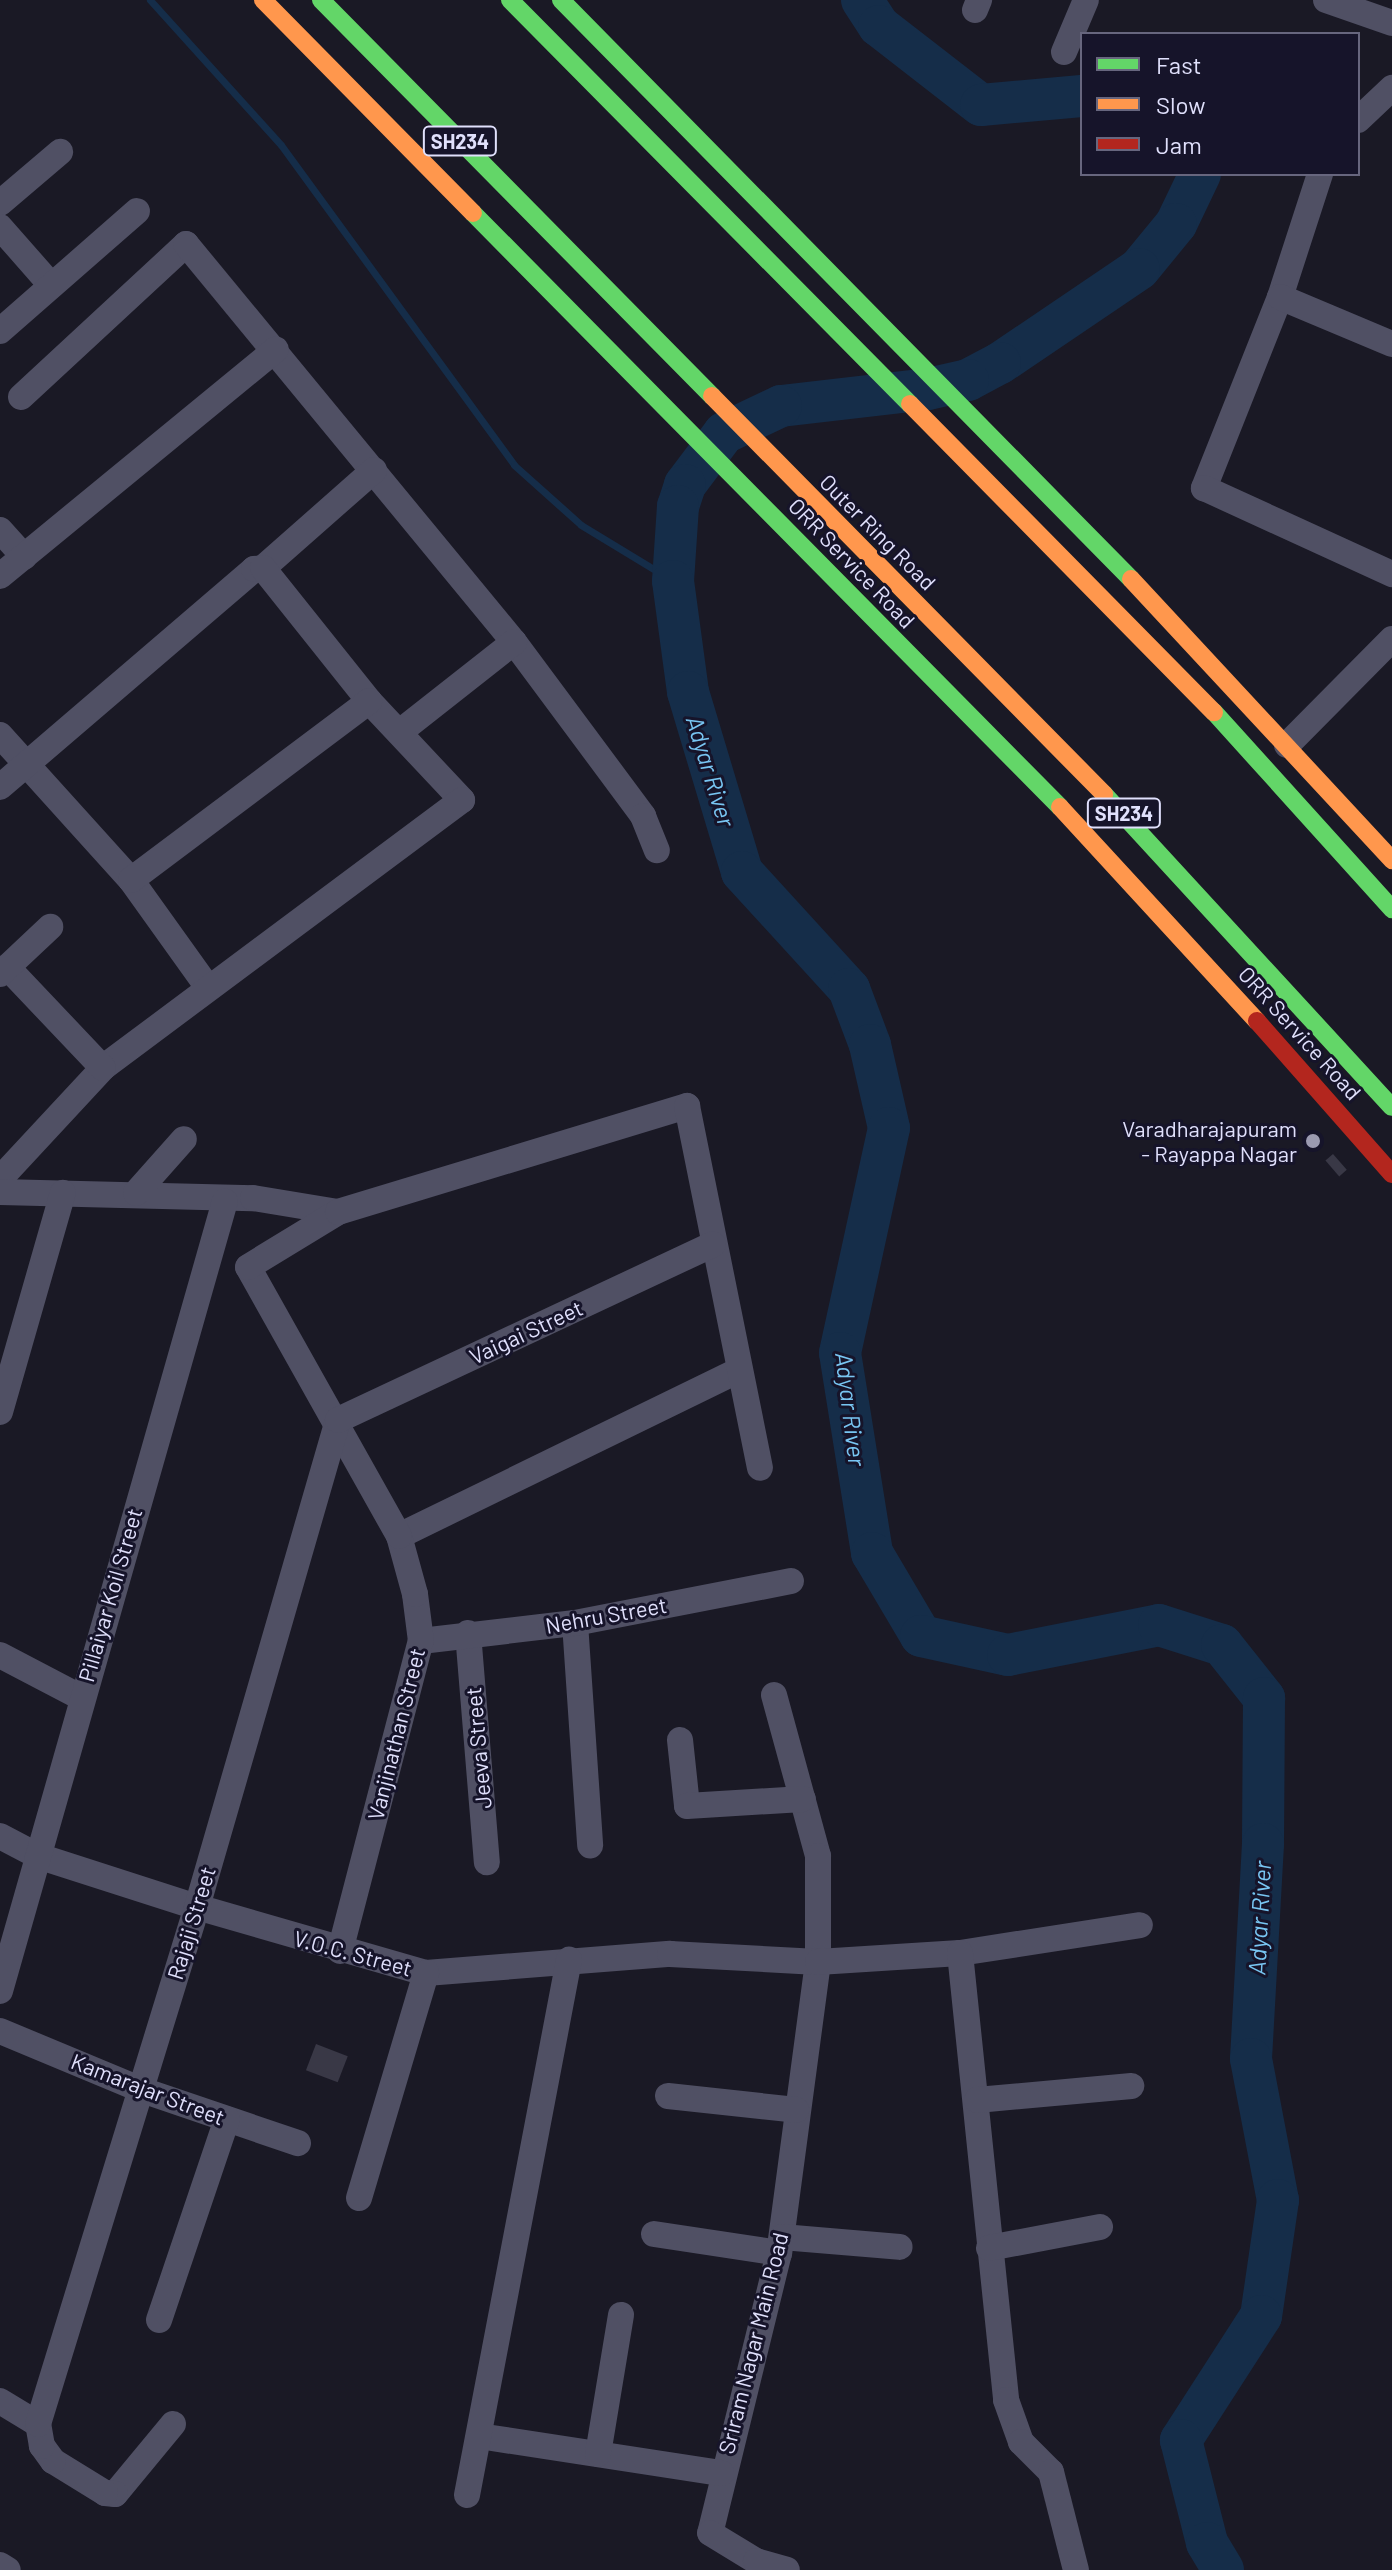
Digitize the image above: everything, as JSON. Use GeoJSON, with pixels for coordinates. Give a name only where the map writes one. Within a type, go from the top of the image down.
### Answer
{"type":"FeatureCollection","features":[{"type":"Feature","properties":{"kind":"main road","name":"ORR Service Road"},"geometry":{"type":"LineString","coordinates":[[263,0],[1063,811],[1254,1018],[1392,1174]]}},
{"type":"Feature","properties":{"kind":"main road","name":"Outer Ring Road"},"geometry":{"type":"LineString","coordinates":[[321,0],[1141,831],[1392,1107]]}},
{"type":"Feature","properties":{"kind":"main road"},"geometry":{"type":"LineString","coordinates":[[510,0],[1198,694],[1392,909]]}},
{"type":"Feature","properties":{"kind":"main road"},"geometry":{"type":"LineString","coordinates":[[561,0],[994,438],[1287,745],[1392,860]]}},
{"type":"Feature","properties":{"kind":"main road"},"geometry":{"type":"LineString","coordinates":[[1254,1018],[1294,1093]]}},
{"type":"Feature","properties":{"kind":"street"},"geometry":{"type":"LineString","coordinates":[[1064,52],[1086,0]]}},
{"type":"Feature","properties":{"kind":"street"},"geometry":{"type":"LineString","coordinates":[[1326,0],[1392,23]]}},
{"type":"Feature","properties":{"kind":"street"},"geometry":{"type":"LineString","coordinates":[[1360,118],[1392,88]]}},
{"type":"Feature","properties":{"kind":"street"},"geometry":{"type":"LineString","coordinates":[[0,203],[60,152]]}},
{"type":"Feature","properties":{"kind":"street"},"geometry":{"type":"LineString","coordinates":[[1319,176],[1280,297],[1204,488],[1392,574]]}},
{"type":"Feature","properties":{"kind":"street"},"geometry":{"type":"LineString","coordinates":[[0,331],[137,211]]}},
{"type":"Feature","properties":{"kind":"street"},"geometry":{"type":"LineString","coordinates":[[0,227],[51,285]]}},
{"type":"Feature","properties":{"kind":"street"},"geometry":{"type":"LineString","coordinates":[[21,397],[186,244],[276,349],[514,642],[643,816],[657,850]]}},
{"type":"Feature","properties":{"kind":"street"},"geometry":{"type":"LineString","coordinates":[[1280,297],[1392,344]]}},
{"type":"Feature","properties":{"kind":"street"},"geometry":{"type":"LineString","coordinates":[[0,576],[276,349]]}},
{"type":"Feature","properties":{"kind":"street"},"geometry":{"type":"LineString","coordinates":[[0,787],[254,569],[263,568],[374,470]]}},
{"type":"Feature","properties":{"kind":"street"},"geometry":{"type":"LineString","coordinates":[[0,530],[24,557]]}},
{"type":"Feature","properties":{"kind":"street"},"geometry":{"type":"LineString","coordinates":[[0,1179],[103,1068],[207,986],[462,800],[401,731],[369,701],[263,568]]}},
{"type":"Feature","properties":{"kind":"street"},"geometry":{"type":"LineString","coordinates":[[1287,745],[1392,639]]}},
{"type":"Feature","properties":{"kind":"street"},"geometry":{"type":"LineString","coordinates":[[401,731],[514,642]]}},
{"type":"Feature","properties":{"kind":"street"},"geometry":{"type":"LineString","coordinates":[[131,880],[369,701]]}},
{"type":"Feature","properties":{"kind":"street"},"geometry":{"type":"LineString","coordinates":[[0,735],[131,880],[207,986]]}},
{"type":"Feature","properties":{"kind":"street"},"geometry":{"type":"LineString","coordinates":[[50,927],[4,971],[103,1068]]}},
{"type":"Feature","properties":{"kind":"street"},"geometry":{"type":"LineString","coordinates":[[0,1192],[136,1193],[225,1201],[253,1198],[338,1212],[687,1106],[737,1371],[760,1468]]}},
{"type":"Feature","properties":{"kind":"street"},"geometry":{"type":"LineString","coordinates":[[136,1193],[184,1139]]}},
{"type":"Feature","properties":{"kind":"street"},"geometry":{"type":"LineString","coordinates":[[0,1412],[5,1375],[63,1193]]}},
{"type":"Feature","properties":{"kind":"street","name":"Pillaiyar Koil Street"},"geometry":{"type":"LineString","coordinates":[[0,1991],[80,1697],[225,1201]]}},
{"type":"Feature","properties":{"kind":"street","name":"Vanjinathan Street"},"geometry":{"type":"LineString","coordinates":[[338,1212],[248,1267],[338,1420],[399,1536],[415,1594],[421,1641],[340,1951]]}},
{"type":"Feature","properties":{"kind":"street","name":"Vaigai Street"},"geometry":{"type":"LineString","coordinates":[[338,1420],[713,1244]]}},
{"type":"Feature","properties":{"kind":"street"},"geometry":{"type":"LineString","coordinates":[[399,1536],[737,1371]]}},
{"type":"Feature","properties":{"kind":"street","name":"Rajaji Street"},"geometry":{"type":"LineString","coordinates":[[38,2424],[197,1907],[338,1420]]}},
{"type":"Feature","properties":{"kind":"street","name":"Nehru Street"},"geometry":{"type":"LineString","coordinates":[[421,1641],[468,1633],[575,1623],[791,1581]]}},
{"type":"Feature","properties":{"kind":"street"},"geometry":{"type":"LineString","coordinates":[[575,1623],[590,1845]]}},
{"type":"Feature","properties":{"kind":"street","name":"Jeeva Street"},"geometry":{"type":"LineString","coordinates":[[468,1633],[487,1862]]}},
{"type":"Feature","properties":{"kind":"street"},"geometry":{"type":"LineString","coordinates":[[0,1655],[80,1697]]}},
{"type":"Feature","properties":{"kind":"street","name":"Sriram Nagar Main Road"},"geometry":{"type":"LineString","coordinates":[[756,2566],[710,2533],[721,2473],[780,2245],[818,1962],[818,1856],[774,1695]]}},
{"type":"Feature","properties":{"kind":"street"},"geometry":{"type":"LineString","coordinates":[[680,1740],[687,1806],[803,1799]]}},
{"type":"Feature","properties":{"kind":"street","name":"V.O.C. Street"},"geometry":{"type":"LineString","coordinates":[[0,1836],[38,1856],[340,1951],[426,1973],[670,1954],[818,1962],[960,1953],[1140,1925]]}},
{"type":"Feature","properties":{"kind":"street"},"geometry":{"type":"LineString","coordinates":[[960,1953],[1006,2400],[1021,2442],[1051,2472],[1076,2570]]}},
{"type":"Feature","properties":{"kind":"street"},"geometry":{"type":"LineString","coordinates":[[467,2495],[569,1960]]}},
{"type":"Feature","properties":{"kind":"street"},"geometry":{"type":"LineString","coordinates":[[359,2198],[426,1973]]}},
{"type":"Feature","properties":{"kind":"street","name":"Kamarajar Street"},"geometry":{"type":"LineString","coordinates":[[0,2031],[139,2089],[298,2143]]}},
{"type":"Feature","properties":{"kind":"street"},"geometry":{"type":"LineString","coordinates":[[977,2100],[1131,2086]]}},
{"type":"Feature","properties":{"kind":"street"},"geometry":{"type":"LineString","coordinates":[[668,2096],[796,2110]]}},
{"type":"Feature","properties":{"kind":"street"},"geometry":{"type":"LineString","coordinates":[[159,2320],[227,2119]]}},
{"type":"Feature","properties":{"kind":"street"},"geometry":{"type":"LineString","coordinates":[[989,2248],[1100,2227]]}},
{"type":"Feature","properties":{"kind":"street"},"geometry":{"type":"LineString","coordinates":[[654,2234],[780,2245],[900,2247]]}},
{"type":"Feature","properties":{"kind":"street"},"geometry":{"type":"LineString","coordinates":[[598,2454],[621,2315]]}},
{"type":"Feature","properties":{"kind":"street"},"geometry":{"type":"LineString","coordinates":[[0,2401],[38,2424],[42,2446],[53,2461],[105,2493],[115,2494],[173,2424]]}},
{"type":"Feature","properties":{"kind":"street"},"geometry":{"type":"LineString","coordinates":[[479,2436],[721,2473]]}},
{"type":"Feature","properties":{"kind":"street"},"geometry":{"type":"LineString","coordinates":[[0,2565],[8,2570]]}},
{"type":"Feature","properties":{"kind":"street"},"geometry":{"type":"LineString","coordinates":[[756,2566],[787,2570]]}},
{"type":"Feature","properties":{"kind":"building"},"geometry":{"type":"Polygon","coordinates":[[[1333,1154],[1347,1170],[1339,1176],[1325,1161],[1333,1154]]]}},
{"type":"Feature","properties":{"kind":"building"},"geometry":{"type":"Polygon","coordinates":[[[316,2044],[348,2056],[338,2082],[306,2070],[316,2044]]]}},
{"type":"Feature","properties":{"kind":"waterway"},"geometry":{"type":"LineString","coordinates":[[150,0],[281,145],[514,465],[581,525],[673,581]]}},
{"type":"Feature","properties":{"kind":"waterway","name":"Adyar River"},"geometry":{"type":"LineString","coordinates":[[862,0],[879,26],[981,105],[1080,96]]}},
{"type":"Feature","properties":{"kind":"waterway","name":"Adyar River"},"geometry":{"type":"LineString","coordinates":[[1199,176],[1176,224],[1139,269],[1000,363],[968,380],[928,389],[781,406],[724,433],[685,485],[678,506],[673,581],[688,692],[742,872],[849,989],[870,1045],[889,1128],[840,1353],[872,1553],[921,1636],[1008,1655],[1159,1625],[1222,1645],[1264,1698],[1263,1844],[1251,2059],[1278,2200],[1261,2316],[1181,2440],[1207,2543],[1223,2570]]}},
{"type":"Feature","properties":{"kind":"traffic: fast"},"geometry":{"type":"LineString","coordinates":[[321,0],[712,396]]}},
{"type":"Feature","properties":{"kind":"traffic: fast"},"geometry":{"type":"LineString","coordinates":[[510,0],[910,404]]}},
{"type":"Feature","properties":{"kind":"traffic: fast"},"geometry":{"type":"LineString","coordinates":[[561,0],[1131,579]]}},
{"type":"Feature","properties":{"kind":"traffic: fast"},"geometry":{"type":"LineString","coordinates":[[473,213],[1060,807]]}},
{"type":"Feature","properties":{"kind":"traffic: fast"},"geometry":{"type":"LineString","coordinates":[[1214,712],[1392,909]]}},
{"type":"Feature","properties":{"kind":"traffic: fast"},"geometry":{"type":"LineString","coordinates":[[1104,794],[1392,1107]]}},
{"type":"Feature","properties":{"kind":"traffic: slow"},"geometry":{"type":"LineString","coordinates":[[263,0],[473,213]]}},
{"type":"Feature","properties":{"kind":"traffic: slow"},"geometry":{"type":"LineString","coordinates":[[712,396],[1104,794]]}},
{"type":"Feature","properties":{"kind":"traffic: slow"},"geometry":{"type":"LineString","coordinates":[[910,404],[1214,712]]}},
{"type":"Feature","properties":{"kind":"traffic: slow"},"geometry":{"type":"LineString","coordinates":[[1131,579],[1392,860]]}},
{"type":"Feature","properties":{"kind":"traffic: slow"},"geometry":{"type":"LineString","coordinates":[[1060,807],[1257,1021]]}},
{"type":"Feature","properties":{"kind":"traffic: jam"},"geometry":{"type":"LineString","coordinates":[[1257,1021],[1392,1174]]}},
{"type":"Feature","properties":{"kind":"place","name":"Varadharajapuram - Rayappa Nagar"},"geometry":{"type":"Point","coordinates":[1313,1141]}}]}
